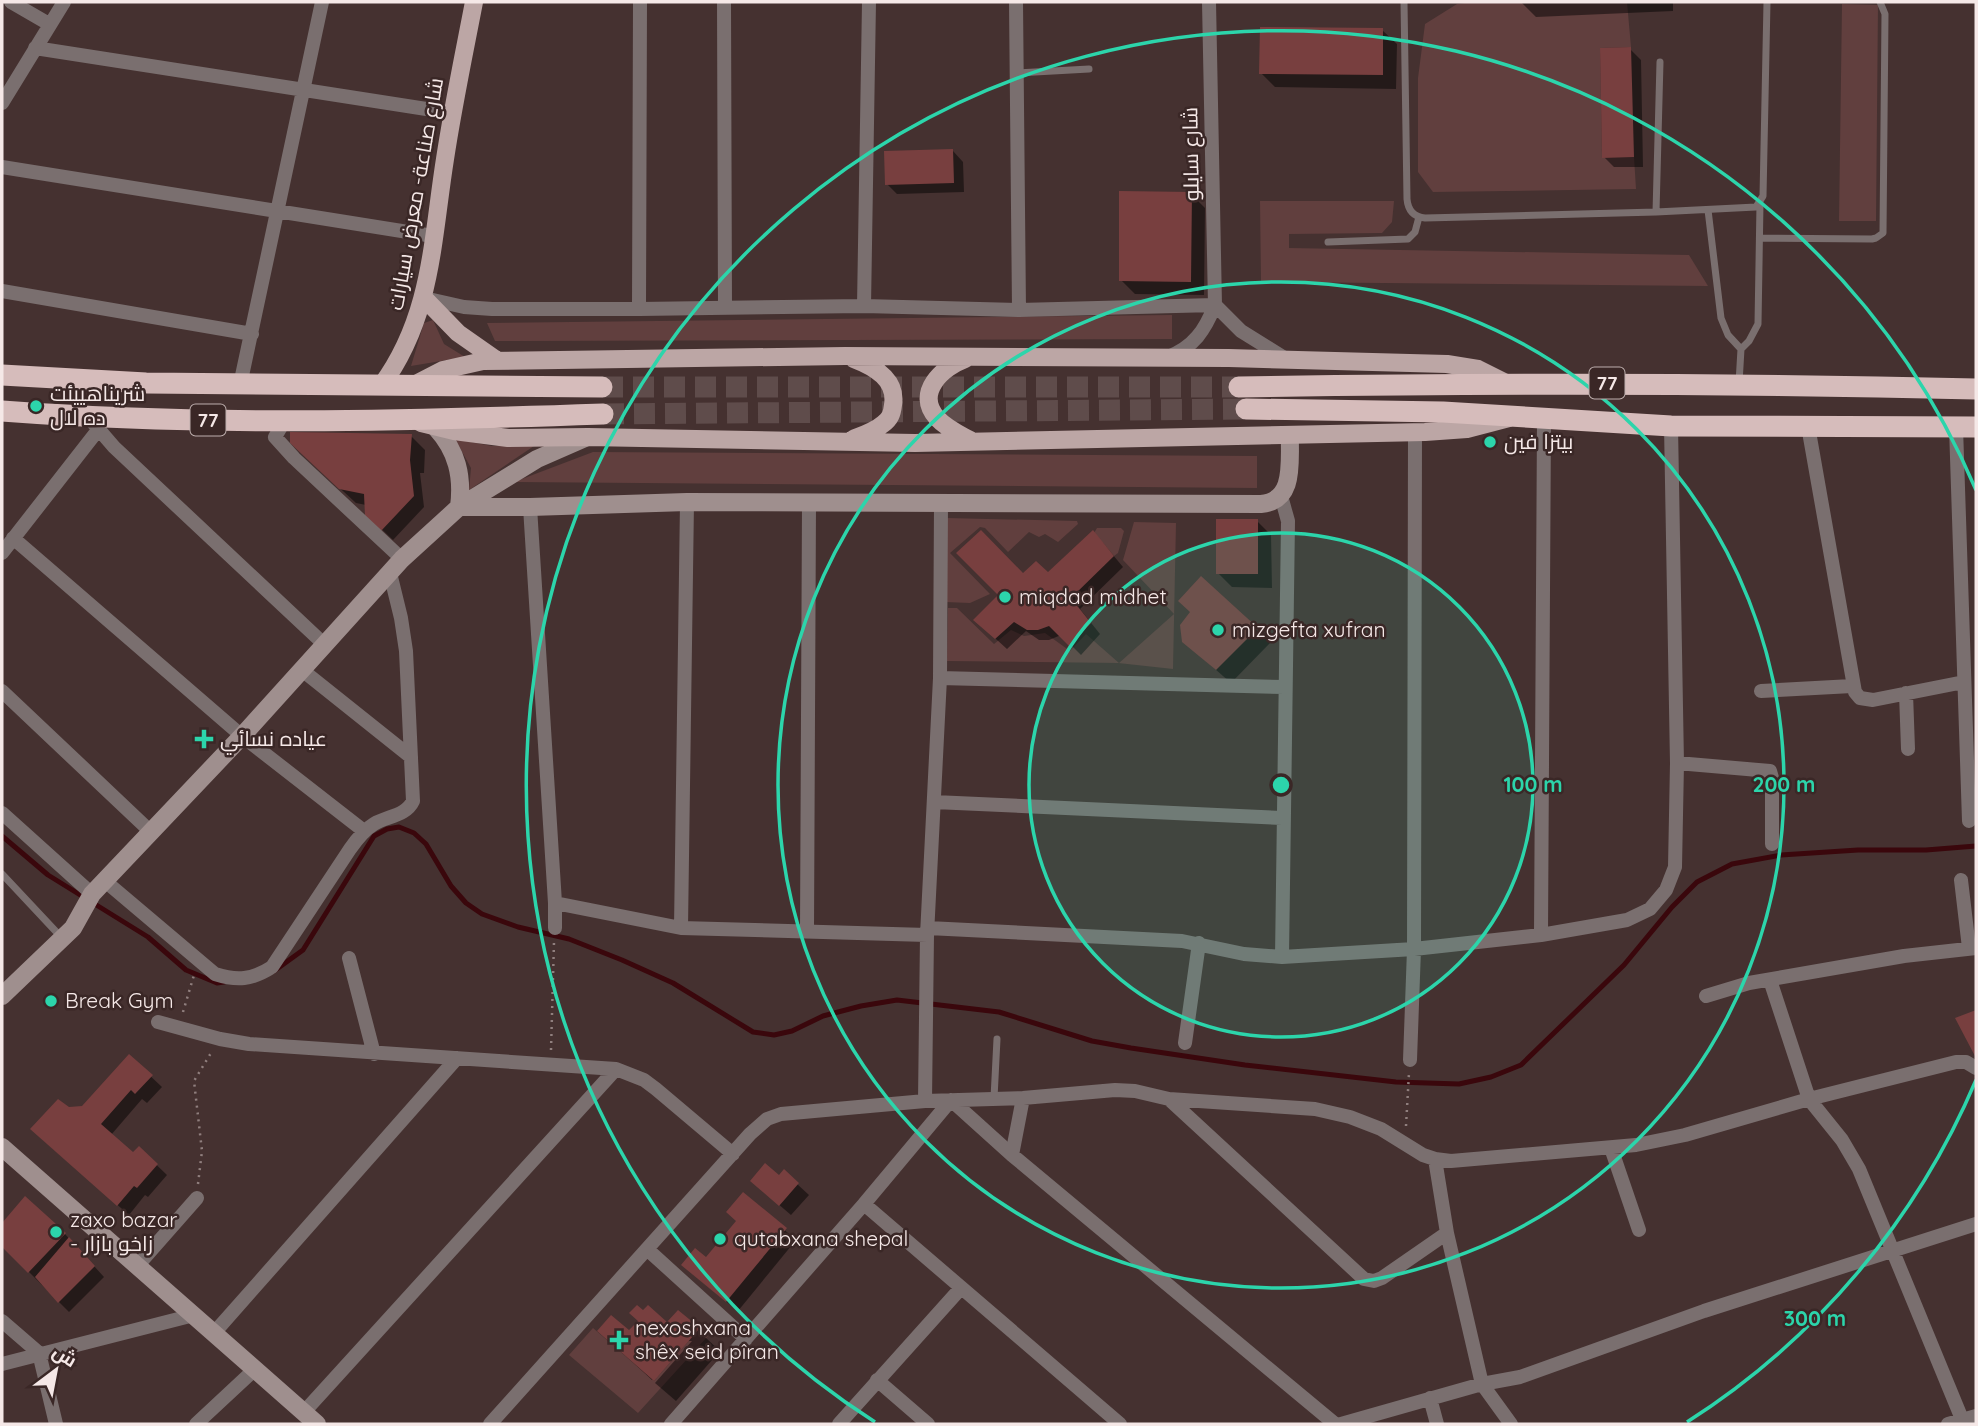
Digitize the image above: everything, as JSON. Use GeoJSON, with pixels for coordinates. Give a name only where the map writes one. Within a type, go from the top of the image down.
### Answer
{"type":"FeatureCollection","features":[{"type":"Feature","properties":{"kind":"highway","name":"77"},"geometry":{"type":"LineString","coordinates":[[2,375],[240,385],[602,387]]}},
{"type":"Feature","properties":{"kind":"highway","name":"77"},"geometry":{"type":"LineString","coordinates":[[1239,387],[1740,383],[1976,389]]}},
{"type":"Feature","properties":{"kind":"highway","name":"77"},"geometry":{"type":"LineString","coordinates":[[1246,410],[1390,411],[1671,426],[1966,427]]}},
{"type":"Feature","properties":{"kind":"highway","name":"77"},"geometry":{"type":"LineString","coordinates":[[2,411],[94,424],[257,420],[280,428],[603,414]]}},
{"type":"Feature","properties":{"kind":"main road","name":"شارع صناعة- معرض سيارات"},"geometry":{"type":"LineString","coordinates":[[381,386],[407,344],[424,298],[452,113],[474,2]]}},
{"type":"Feature","properties":{"kind":"main road"},"geometry":{"type":"LineString","coordinates":[[424,298],[458,333],[498,361]]}},
{"type":"Feature","properties":{"kind":"main road"},"geometry":{"type":"LineString","coordinates":[[845,356],[877,370],[887,379],[894,397],[891,416],[886,422],[847,441]]}},
{"type":"Feature","properties":{"kind":"main road"},"geometry":{"type":"LineString","coordinates":[[410,387],[443,370],[498,361],[845,356],[1168,357],[1462,365],[1478,369],[1506,383]]}},
{"type":"Feature","properties":{"kind":"main road"},"geometry":{"type":"LineString","coordinates":[[972,356],[951,364],[935,379],[929,398],[936,417],[972,441]]}},
{"type":"Feature","properties":{"kind":"main road"},"geometry":{"type":"LineString","coordinates":[[414,421],[436,428],[508,438],[915,443],[1415,433],[1467,429],[1513,417]]}},
{"type":"Feature","properties":{"kind":"main road"},"geometry":{"type":"LineString","coordinates":[[436,428],[446,439],[459,467],[459,507]]}},
{"type":"Feature","properties":{"kind":"main road"},"geometry":{"type":"LineString","coordinates":[[459,507],[530,508],[687,502],[1261,504],[1281,496],[1288,483],[1290,435]]}},
{"type":"Feature","properties":{"kind":"main road"},"geometry":{"type":"LineString","coordinates":[[2,996],[68,933],[98,887],[242,736],[396,566],[459,507],[537,459],[588,437]]}},
{"type":"Feature","properties":{"kind":"main road"},"geometry":{"type":"LineString","coordinates":[[2,1147],[311,1418]]}},
{"type":"Feature","properties":{"kind":"street"},"geometry":{"type":"LineString","coordinates":[[11,2],[49,24]]}},
{"type":"Feature","properties":{"kind":"street"},"geometry":{"type":"LineString","coordinates":[[2,103],[7,81],[35,48],[64,2]]}},
{"type":"Feature","properties":{"kind":"street"},"geometry":{"type":"LineString","coordinates":[[240,385],[301,90],[322,2]]}},
{"type":"Feature","properties":{"kind":"street"},"geometry":{"type":"LineString","coordinates":[[639,309],[640,2]]}},
{"type":"Feature","properties":{"kind":"street"},"geometry":{"type":"LineString","coordinates":[[724,2],[725,308]]}},
{"type":"Feature","properties":{"kind":"street"},"geometry":{"type":"LineString","coordinates":[[864,306],[869,2]]}},
{"type":"Feature","properties":{"kind":"street"},"geometry":{"type":"LineString","coordinates":[[1016,2],[1019,310]]}},
{"type":"Feature","properties":{"kind":"street","name":"شارع سايلو"},"geometry":{"type":"LineString","coordinates":[[1168,357],[1179,353],[1198,339],[1215,305],[1209,2]]}},
{"type":"Feature","properties":{"kind":"street"},"geometry":{"type":"LineString","coordinates":[[35,48],[452,113]]}},
{"type":"Feature","properties":{"kind":"street"},"geometry":{"type":"LineString","coordinates":[[2,167],[433,236]]}},
{"type":"Feature","properties":{"kind":"street"},"geometry":{"type":"LineString","coordinates":[[2,290],[252,334]]}},
{"type":"Feature","properties":{"kind":"street"},"geometry":{"type":"LineString","coordinates":[[424,298],[477,308],[864,306],[1019,310],[1215,305],[1241,331],[1287,360]]}},
{"type":"Feature","properties":{"kind":"street"},"geometry":{"type":"LineString","coordinates":[[1541,935],[1544,419]]}},
{"type":"Feature","properties":{"kind":"street"},"geometry":{"type":"LineString","coordinates":[[2,553],[94,424],[325,645]]}},
{"type":"Feature","properties":{"kind":"street"},"geometry":{"type":"LineString","coordinates":[[555,903],[681,928],[928,931],[1199,943],[1244,954],[1282,957],[1414,949],[1541,935],[1628,920],[1650,909],[1659,900],[1672,879],[1675,867],[1677,763],[1671,426]]}},
{"type":"Feature","properties":{"kind":"street"},"geometry":{"type":"LineString","coordinates":[[1808,426],[1855,692],[1866,700],[1964,682]]}},
{"type":"Feature","properties":{"kind":"street"},"geometry":{"type":"LineString","coordinates":[[1966,427],[1964,682],[1969,821]]}},
{"type":"Feature","properties":{"kind":"street"},"geometry":{"type":"LineString","coordinates":[[2,813],[197,962],[215,974],[229,979],[244,979],[259,976],[272,967],[364,831],[376,822],[410,807],[414,794],[406,651],[396,566],[294,458],[280,428]]}},
{"type":"Feature","properties":{"kind":"street"},"geometry":{"type":"LineString","coordinates":[[1410,1066],[1414,949],[1415,433]]}},
{"type":"Feature","properties":{"kind":"street"},"geometry":{"type":"LineString","coordinates":[[1281,496],[1288,521],[1282,957]]}},
{"type":"Feature","properties":{"kind":"street"},"geometry":{"type":"LineString","coordinates":[[681,928],[687,502]]}},
{"type":"Feature","properties":{"kind":"street"},"geometry":{"type":"LineString","coordinates":[[807,931],[809,503]]}},
{"type":"Feature","properties":{"kind":"street"},"geometry":{"type":"LineString","coordinates":[[925,1101],[928,931],[940,678],[941,504]]}},
{"type":"Feature","properties":{"kind":"street"},"geometry":{"type":"LineString","coordinates":[[530,508],[555,928]]}},
{"type":"Feature","properties":{"kind":"street"},"geometry":{"type":"LineString","coordinates":[[13,538],[242,736],[364,831]]}},
{"type":"Feature","properties":{"kind":"street"},"geometry":{"type":"LineString","coordinates":[[302,670],[411,757]]}},
{"type":"Feature","properties":{"kind":"street"},"geometry":{"type":"LineString","coordinates":[[940,678],[1284,687]]}},
{"type":"Feature","properties":{"kind":"street"},"geometry":{"type":"LineString","coordinates":[[1761,691],[1852,686]]}},
{"type":"Feature","properties":{"kind":"street"},"geometry":{"type":"LineString","coordinates":[[2,691],[151,832]]}},
{"type":"Feature","properties":{"kind":"street"},"geometry":{"type":"LineString","coordinates":[[1906,694],[1908,749]]}},
{"type":"Feature","properties":{"kind":"street"},"geometry":{"type":"LineString","coordinates":[[1677,763],[1770,771],[1772,844]]}},
{"type":"Feature","properties":{"kind":"street"},"geometry":{"type":"LineString","coordinates":[[934,802],[1282,818]]}},
{"type":"Feature","properties":{"kind":"street"},"geometry":{"type":"LineString","coordinates":[[1706,996],[1727,988],[1770,980],[1904,956],[1973,948],[1961,880]]}},
{"type":"Feature","properties":{"kind":"street"},"geometry":{"type":"LineString","coordinates":[[1185,1042],[1199,943]]}},
{"type":"Feature","properties":{"kind":"street"},"geometry":{"type":"LineString","coordinates":[[349,958],[374,1054]]}},
{"type":"Feature","properties":{"kind":"street"},"geometry":{"type":"LineString","coordinates":[[1770,980],[1809,1099],[1842,1140],[1859,1169],[1891,1250],[1968,1420],[1948,1424]]}},
{"type":"Feature","properties":{"kind":"street"},"geometry":{"type":"LineString","coordinates":[[159,1022],[249,1044],[616,1069],[650,1085],[733,1154]]}},
{"type":"Feature","properties":{"kind":"street"},"geometry":{"type":"LineString","coordinates":[[214,1333],[457,1058]]}},
{"type":"Feature","properties":{"kind":"street"},"geometry":{"type":"LineString","coordinates":[[490,1424],[758,1126],[781,1114],[925,1101],[1135,1091],[1169,1099],[1315,1109],[1350,1117],[1381,1129],[1435,1159],[1451,1161],[1611,1148],[1685,1135],[1809,1099],[1956,1062],[1966,1062],[1976,1068]]}},
{"type":"Feature","properties":{"kind":"street"},"geometry":{"type":"LineString","coordinates":[[311,1418],[616,1069]]}},
{"type":"Feature","properties":{"kind":"street"},"geometry":{"type":"LineString","coordinates":[[1012,1155],[1024,1098]]}},
{"type":"Feature","properties":{"kind":"street"},"geometry":{"type":"LineString","coordinates":[[1169,1099],[1364,1279],[1374,1281],[1382,1278],[1447,1233]]}},
{"type":"Feature","properties":{"kind":"street"},"geometry":{"type":"LineString","coordinates":[[951,1100],[1012,1155],[1335,1424]]}},
{"type":"Feature","properties":{"kind":"street"},"geometry":{"type":"LineString","coordinates":[[671,1424],[864,1204],[951,1100]]}},
{"type":"Feature","properties":{"kind":"street"},"geometry":{"type":"LineString","coordinates":[[1611,1148],[1639,1230]]}},
{"type":"Feature","properties":{"kind":"street"},"geometry":{"type":"LineString","coordinates":[[1435,1159],[1447,1233],[1482,1384],[1511,1424]]}},
{"type":"Feature","properties":{"kind":"street"},"geometry":{"type":"LineString","coordinates":[[138,1265],[197,1198]]}},
{"type":"Feature","properties":{"kind":"street"},"geometry":{"type":"LineString","coordinates":[[864,1204],[1120,1424]]}},
{"type":"Feature","properties":{"kind":"street"},"geometry":{"type":"LineString","coordinates":[[1341,1424],[1482,1384],[1520,1377],[1704,1311],[1976,1224]]}},
{"type":"Feature","properties":{"kind":"street"},"geometry":{"type":"LineString","coordinates":[[648,1250],[746,1339]]}},
{"type":"Feature","properties":{"kind":"street"},"geometry":{"type":"LineString","coordinates":[[839,1424],[961,1288]]}},
{"type":"Feature","properties":{"kind":"street"},"geometry":{"type":"LineString","coordinates":[[2,1364],[194,1315]]}},
{"type":"Feature","properties":{"kind":"street"},"geometry":{"type":"LineString","coordinates":[[2,1321],[39,1353],[56,1424]]}},
{"type":"Feature","properties":{"kind":"street"},"geometry":{"type":"LineString","coordinates":[[196,1424],[255,1369]]}},
{"type":"Feature","properties":{"kind":"street"},"geometry":{"type":"LineString","coordinates":[[877,1380],[928,1424]]}},
{"type":"Feature","properties":{"kind":"street"},"geometry":{"type":"LineString","coordinates":[[1430,1398],[1437,1424]]}},
{"type":"Feature","properties":{"kind":"lane"},"geometry":{"type":"LineString","coordinates":[[1404,2],[1407,200],[1410,210],[1419,217],[1656,212],[1752,208],[1760,204]]}},
{"type":"Feature","properties":{"kind":"lane"},"geometry":{"type":"LineString","coordinates":[[1740,383],[1741,349],[1749,341],[1758,324],[1767,2]]}},
{"type":"Feature","properties":{"kind":"lane"},"geometry":{"type":"LineString","coordinates":[[1759,238],[1872,239],[1883,233],[1885,14],[1880,2]]}},
{"type":"Feature","properties":{"kind":"lane"},"geometry":{"type":"LineString","coordinates":[[1656,212],[1660,62]]}},
{"type":"Feature","properties":{"kind":"lane"},"geometry":{"type":"LineString","coordinates":[[1017,73],[1089,69]]}},
{"type":"Feature","properties":{"kind":"lane"},"geometry":{"type":"LineString","coordinates":[[1708,210],[1721,318],[1728,335],[1741,349]]}},
{"type":"Feature","properties":{"kind":"lane"},"geometry":{"type":"LineString","coordinates":[[1328,242],[1408,239],[1415,232],[1419,217]]}},
{"type":"Feature","properties":{"kind":"lane"},"geometry":{"type":"LineString","coordinates":[[2,874],[68,933]]}},
{"type":"Feature","properties":{"kind":"lane"},"geometry":{"type":"LineString","coordinates":[[993,1098],[997,1039]]}},
{"type":"Feature","properties":{"kind":"path"},"geometry":{"type":"LineString","coordinates":[[551,1064],[555,928]]}},
{"type":"Feature","properties":{"kind":"path"},"geometry":{"type":"LineString","coordinates":[[178,1027],[197,962]]}},
{"type":"Feature","properties":{"kind":"path"},"geometry":{"type":"LineString","coordinates":[[197,1198],[202,1151],[194,1081],[220,1039]]}},
{"type":"Feature","properties":{"kind":"path"},"geometry":{"type":"LineString","coordinates":[[1406,1118],[1410,1066]]}},
{"type":"Feature","properties":{"kind":"shaded area"},"geometry":{"type":"Polygon","coordinates":[[[1627,2],[1631,47],[1600,48],[1602,157],[1634,157],[1636,189],[1433,192],[1418,172],[1418,78],[1425,24],[1457,4],[1627,2]]]}},
{"type":"Feature","properties":{"kind":"shaded area"},"geometry":{"type":"Polygon","coordinates":[[[1842,4],[1878,5],[1876,221],[1839,221],[1842,4]]]}},
{"type":"Feature","properties":{"kind":"shaded area"},"geometry":{"type":"Polygon","coordinates":[[[1260,201],[1394,201],[1392,222],[1382,233],[1289,234],[1289,248],[1689,255],[1708,286],[1261,282],[1260,201]]]}},
{"type":"Feature","properties":{"kind":"shaded area"},"geometry":{"type":"Polygon","coordinates":[[[1172,315],[1172,339],[495,341],[487,323],[1172,315]]]}},
{"type":"Feature","properties":{"kind":"shaded area"},"geometry":{"type":"Polygon","coordinates":[[[433,320],[444,344],[465,357],[411,366],[424,323],[433,320]]]}},
{"type":"Feature","properties":{"kind":"shaded area"},"geometry":{"type":"Polygon","coordinates":[[[455,439],[492,446],[534,446],[469,490],[471,468],[455,439]]]}},
{"type":"Feature","properties":{"kind":"shaded area"},"geometry":{"type":"Polygon","coordinates":[[[593,452],[1257,456],[1257,488],[514,482],[593,452]]]}},
{"type":"Feature","properties":{"kind":"shaded area"},"geometry":{"type":"Polygon","coordinates":[[[947,518],[1077,521],[1078,524],[1058,542],[1045,534],[1039,537],[1029,532],[1008,552],[985,528],[980,527],[950,553],[990,594],[970,603],[945,602],[947,518]]]}},
{"type":"Feature","properties":{"kind":"shaded area"},"geometry":{"type":"Polygon","coordinates":[[[1134,522],[1176,523],[1173,669],[1118,663],[947,661],[948,608],[957,608],[994,644],[1011,630],[1024,636],[1045,633],[1070,651],[1086,634],[1119,663],[1174,614],[1123,560],[1134,522]]]}},
{"type":"Feature","properties":{"kind":"shaded area"},"geometry":{"type":"Polygon","coordinates":[[[1097,528],[1121,528],[1124,531],[1118,553],[1114,556],[1094,533],[1097,528]]]}},
{"type":"Feature","properties":{"kind":"shaded area"},"geometry":{"type":"Polygon","coordinates":[[[593,1328],[654,1381],[700,1328],[708,1336],[638,1413],[569,1355],[593,1328]]]}},
{"type":"Feature","properties":{"kind":"building"},"geometry":{"type":"Polygon","coordinates":[[[1260,27],[1383,28],[1383,75],[1259,74],[1260,27]]]}},
{"type":"Feature","properties":{"kind":"building"},"geometry":{"type":"Polygon","coordinates":[[[1631,47],[1634,157],[1602,158],[1600,48],[1631,47]]]}},
{"type":"Feature","properties":{"kind":"building"},"geometry":{"type":"Polygon","coordinates":[[[953,149],[954,183],[885,185],[884,151],[953,149]]]}},
{"type":"Feature","properties":{"kind":"building"},"geometry":{"type":"Polygon","coordinates":[[[1119,191],[1192,192],[1191,282],[1119,281],[1119,191]]]}},
{"type":"Feature","properties":{"kind":"building"},"geometry":{"type":"Polygon","coordinates":[[[290,432],[412,434],[410,460],[414,496],[381,531],[365,516],[364,494],[339,489],[290,443],[290,432]]]}},
{"type":"Feature","properties":{"kind":"building"},"geometry":{"type":"Polygon","coordinates":[[[1216,519],[1258,519],[1258,574],[1216,574],[1216,519]]]}},
{"type":"Feature","properties":{"kind":"building"},"geometry":{"type":"Polygon","coordinates":[[[981,530],[1023,573],[1036,561],[1048,572],[1093,530],[1114,556],[1071,598],[1091,623],[1069,646],[1049,626],[1027,630],[1014,622],[995,639],[973,620],[998,595],[956,553],[981,530]]]}},
{"type":"Feature","properties":{"kind":"building"},"geometry":{"type":"Polygon","coordinates":[[[1201,576],[1258,628],[1216,670],[1182,642],[1180,625],[1190,612],[1178,601],[1201,576]]]}},
{"type":"Feature","properties":{"kind":"building"},"geometry":{"type":"Polygon","coordinates":[[[1976,1010],[1976,1058],[1955,1018],[1976,1010]]]}},
{"type":"Feature","properties":{"kind":"building"},"geometry":{"type":"Polygon","coordinates":[[[129,1054],[153,1075],[135,1094],[131,1090],[101,1124],[133,1152],[139,1146],[158,1164],[117,1206],[30,1129],[58,1099],[69,1107],[82,1106],[129,1054]]]}},
{"type":"Feature","properties":{"kind":"building"},"geometry":{"type":"Polygon","coordinates":[[[765,1163],[779,1175],[784,1169],[799,1183],[779,1206],[750,1181],[765,1163]]]}},
{"type":"Feature","properties":{"kind":"building"},"geometry":{"type":"Polygon","coordinates":[[[743,1192],[787,1228],[726,1302],[681,1265],[695,1248],[706,1257],[736,1221],[726,1212],[743,1192]]]}},
{"type":"Feature","properties":{"kind":"building"},"geometry":{"type":"Polygon","coordinates":[[[25,1196],[66,1233],[28,1273],[2,1247],[2,1223],[25,1196]]]}},
{"type":"Feature","properties":{"kind":"building"},"geometry":{"type":"Polygon","coordinates":[[[69,1237],[95,1266],[58,1303],[35,1277],[69,1237]]]}},
{"type":"Feature","properties":{"kind":"building"},"geometry":{"type":"Polygon","coordinates":[[[637,1305],[643,1310],[648,1305],[667,1322],[678,1310],[700,1328],[654,1381],[597,1331],[611,1315],[629,1330],[638,1321],[629,1313],[637,1305]]]}},
{"type":"Feature","properties":{"kind":"waterway"},"geometry":{"type":"LineString","coordinates":[[274,971],[303,950],[374,836],[387,829],[399,827],[414,833],[426,844],[451,886],[466,903],[482,914],[518,927],[569,939],[622,960],[673,983],[753,1032],[774,1035],[792,1031],[823,1016],[897,1000],[999,1012],[1092,1041],[1131,1048],[1245,1065],[1396,1082],[1459,1084],[1491,1077],[1521,1065],[1624,965],[1672,907],[1697,882],[1732,864],[1781,855],[1976,846]]}},
{"type":"Feature","properties":{"kind":"waterway"},"geometry":{"type":"LineString","coordinates":[[2,836],[48,875],[148,937],[186,970],[217,983],[224,982]]}},
{"type":"Feature","properties":{"kind":"tunnel"},"geometry":{"type":"LineString","coordinates":[[602,387],[1239,387]]}},
{"type":"Feature","properties":{"kind":"tunnel"},"geometry":{"type":"LineString","coordinates":[[603,414],[1246,409]]}},
{"type":"Feature","properties":{"kind":"place","name":"شريناهييئت ده لال"},"geometry":{"type":"Point","coordinates":[36,406]}},
{"type":"Feature","properties":{"kind":"place","name":"بيتزا فين"},"geometry":{"type":"Point","coordinates":[1490,442]}},
{"type":"Feature","properties":{"kind":"place","name":"miqdad midhet"},"geometry":{"type":"Point","coordinates":[1005,597]}},
{"type":"Feature","properties":{"kind":"place","name":"mizgefta xufran"},"geometry":{"type":"Point","coordinates":[1218,630]}},
{"type":"Feature","properties":{"kind":"place","name":"عياده نسائي"},"geometry":{"type":"Point","coordinates":[204,739]}},
{"type":"Feature","properties":{"kind":"place","name":"Break Gym"},"geometry":{"type":"Point","coordinates":[51,1001]}},
{"type":"Feature","properties":{"kind":"place","name":"zaxo bazar - زاخو بازار"},"geometry":{"type":"Point","coordinates":[56,1232]}},
{"type":"Feature","properties":{"kind":"place","name":"qutabxana shepal"},"geometry":{"type":"Point","coordinates":[720,1239]}},
{"type":"Feature","properties":{"kind":"place","name":"nexoshxana shêx seid pîran"},"geometry":{"type":"Point","coordinates":[619,1340]}}]}
